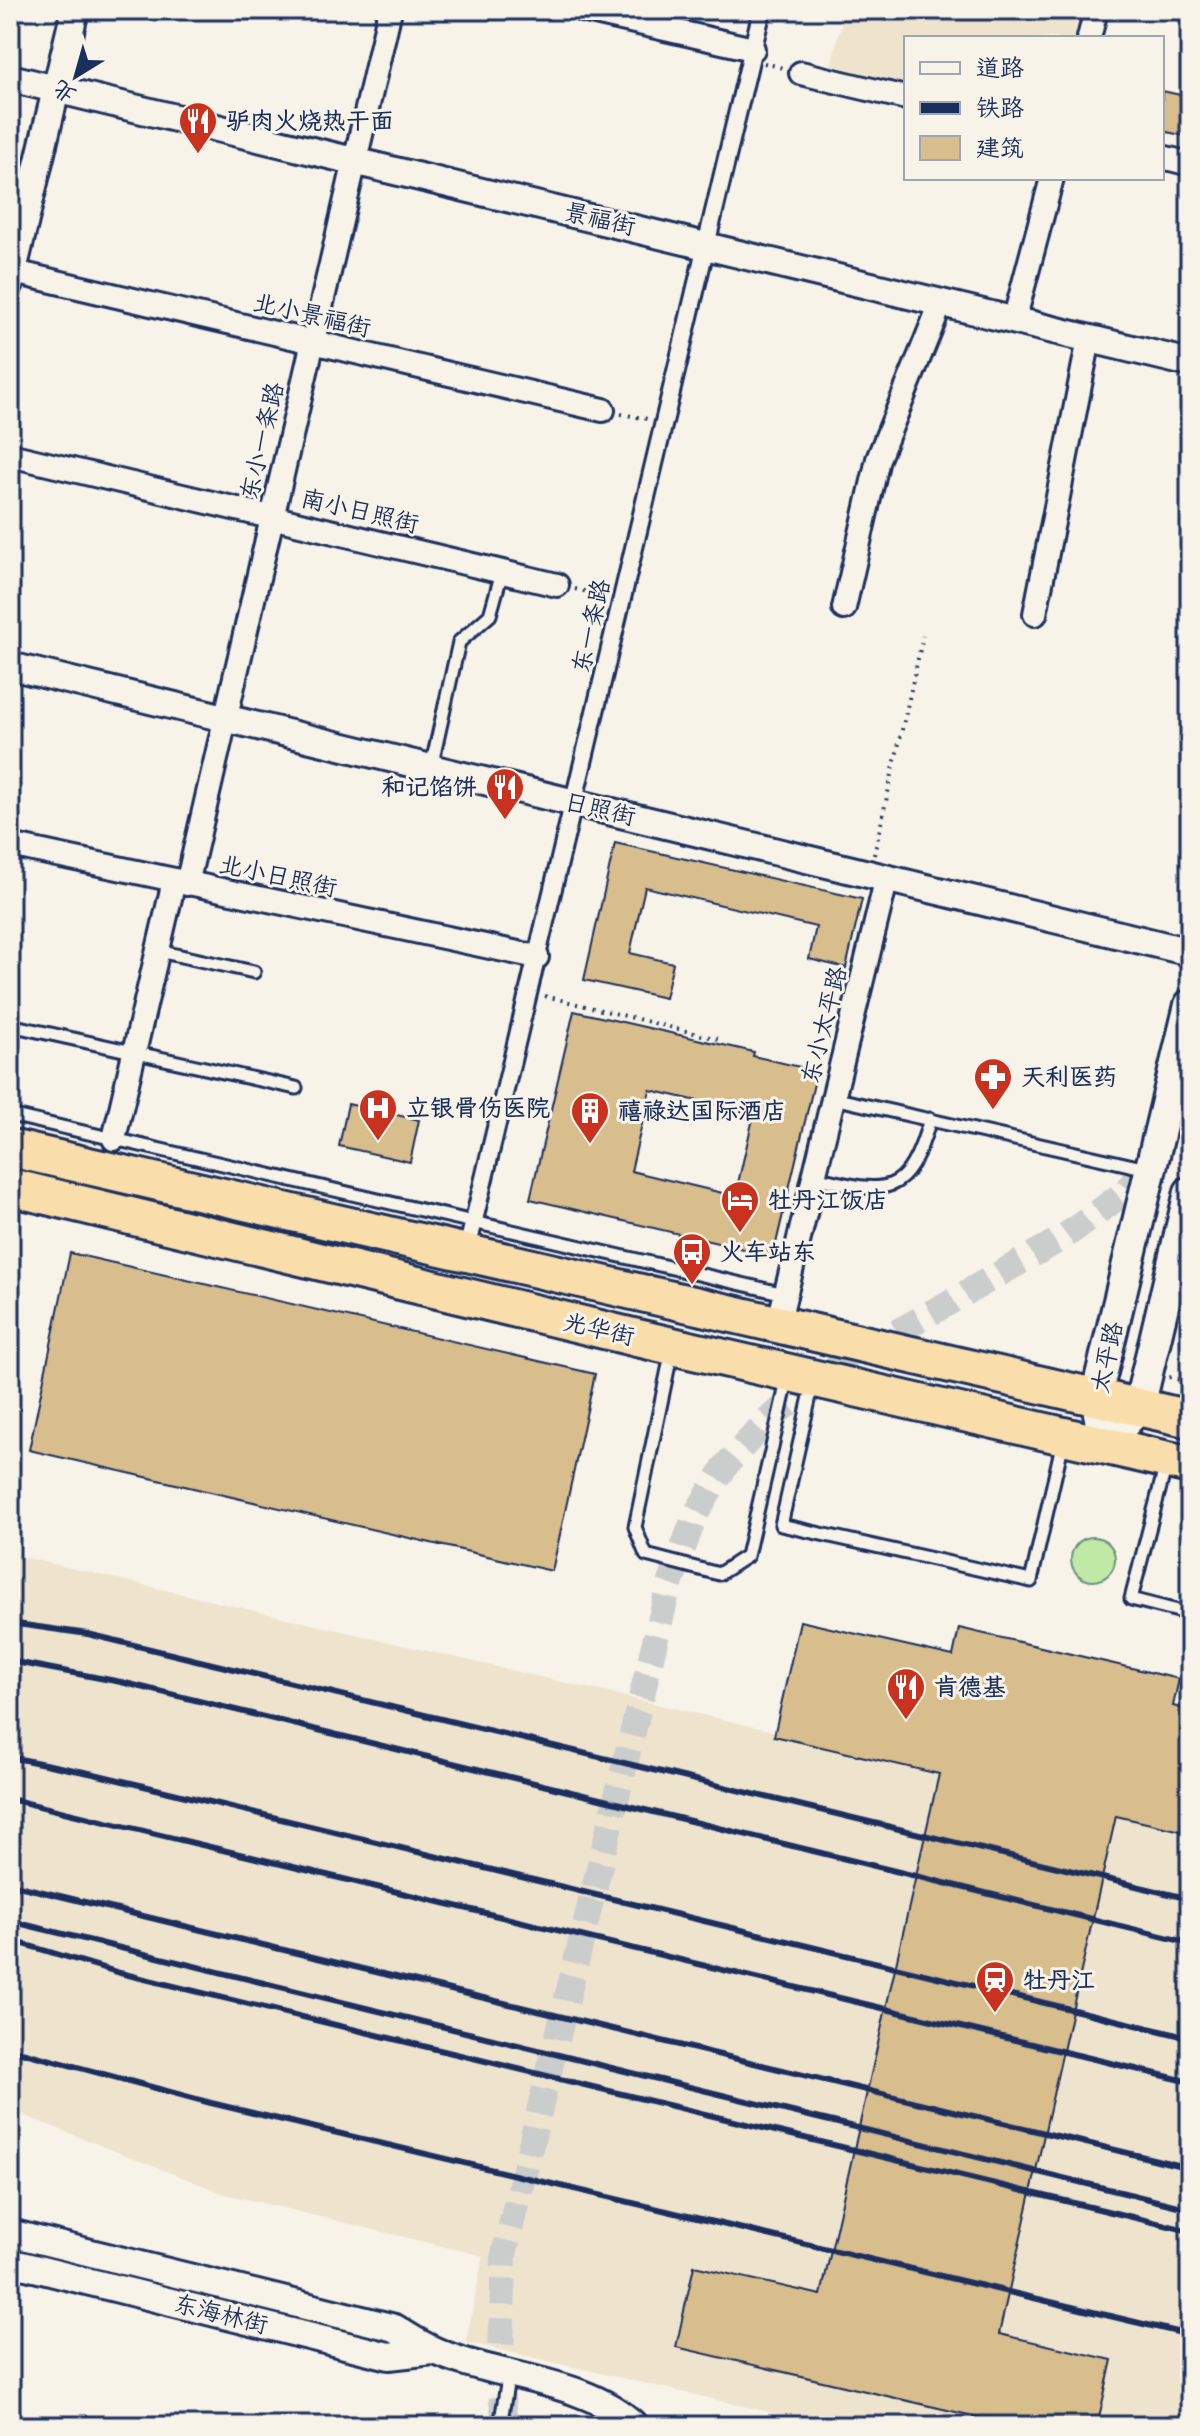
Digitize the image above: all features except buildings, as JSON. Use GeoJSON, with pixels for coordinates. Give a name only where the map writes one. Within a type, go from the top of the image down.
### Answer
{"type":"FeatureCollection","features":[{"type":"Feature","properties":{"kind":"highway","name":"光华街"},"geometry":{"type":"LineString","coordinates":[[10,1148],[470,1238],[782,1309],[1096,1397],[1190,1419]]}},
{"type":"Feature","properties":{"kind":"highway","name":"光华街"},"geometry":{"type":"LineString","coordinates":[[10,1187],[673,1346],[1179,1462]]}},
{"type":"Feature","properties":{"kind":"main road","name":"太平路"},"geometry":{"type":"LineString","coordinates":[[1105,1445],[1096,1397],[1190,1005]]}},
{"type":"Feature","properties":{"kind":"main road","name":"太平路"},"geometry":{"type":"LineString","coordinates":[[1105,1445],[1139,1407],[1190,1192]]}},
{"type":"Feature","properties":{"kind":"street"},"geometry":{"type":"LineString","coordinates":[[11,275],[75,10]]}},
{"type":"Feature","properties":{"kind":"street","name":"东小一条路"},"geometry":{"type":"LineString","coordinates":[[114,1139],[158,951],[181,882],[225,718],[390,10]]}},
{"type":"Feature","properties":{"kind":"street"},"geometry":{"type":"LineString","coordinates":[[582,10],[751,54]]}},
{"type":"Feature","properties":{"kind":"street","name":"东一条路"},"geometry":{"type":"LineString","coordinates":[[470,1238],[762,10]]}},
{"type":"Feature","properties":{"kind":"street"},"geometry":{"type":"LineString","coordinates":[[1090,36],[1096,10]]}},
{"type":"Feature","properties":{"kind":"street"},"geometry":{"type":"LineString","coordinates":[[801,73],[904,98]]}},
{"type":"Feature","properties":{"kind":"street","name":"景福街"},"geometry":{"type":"LineString","coordinates":[[10,78],[1190,363]]}},
{"type":"Feature","properties":{"kind":"street"},"geometry":{"type":"LineString","coordinates":[[1164,158],[1190,164]]}},
{"type":"Feature","properties":{"kind":"street"},"geometry":{"type":"LineString","coordinates":[[1014,321],[1051,180]]}},
{"type":"Feature","properties":{"kind":"street","name":"北小景福街"},"geometry":{"type":"LineString","coordinates":[[11,275],[603,410]]}},
{"type":"Feature","properties":{"kind":"street"},"geometry":{"type":"LineString","coordinates":[[844,608],[878,459],[941,303]]}},
{"type":"Feature","properties":{"kind":"street"},"geometry":{"type":"LineString","coordinates":[[1035,614],[1089,339]]}},
{"type":"Feature","properties":{"kind":"street","name":"南小日照街"},"geometry":{"type":"LineString","coordinates":[[10,455],[557,585]]}},
{"type":"Feature","properties":{"kind":"street","name":"日照街"},"geometry":{"type":"LineString","coordinates":[[10,666],[1190,952]]}},
{"type":"Feature","properties":{"kind":"street","name":"北小日照街"},"geometry":{"type":"LineString","coordinates":[[10,845],[537,957]]}},
{"type":"Feature","properties":{"kind":"street","name":"东小太平路"},"geometry":{"type":"LineString","coordinates":[[782,1309],[833,1098],[878,875]]}},
{"type":"Feature","properties":{"kind":"street"},"geometry":{"type":"LineString","coordinates":[[10,2233],[395,2328],[433,2351],[576,2393],[624,2415],[635,2426]]}},
{"type":"Feature","properties":{"kind":"street","name":"东海林街"},"geometry":{"type":"LineString","coordinates":[[10,2262],[389,2356],[433,2351]]}},
{"type":"Feature","properties":{"kind":"lane"},"geometry":{"type":"LineString","coordinates":[[431,768],[459,642],[490,615],[502,572]]}},
{"type":"Feature","properties":{"kind":"lane"},"geometry":{"type":"LineString","coordinates":[[158,951],[254,972]]}},
{"type":"Feature","properties":{"kind":"lane"},"geometry":{"type":"LineString","coordinates":[[10,1025],[296,1088]]}},
{"type":"Feature","properties":{"kind":"lane"},"geometry":{"type":"LineString","coordinates":[[833,1098],[1152,1170]]}},
{"type":"Feature","properties":{"kind":"lane"},"geometry":{"type":"LineString","coordinates":[[10,1115],[114,1139],[470,1238]]}},
{"type":"Feature","properties":{"kind":"lane"},"geometry":{"type":"LineString","coordinates":[[814,1177],[873,1191],[890,1185],[912,1169],[930,1119]]}},
{"type":"Feature","properties":{"kind":"lane"},"geometry":{"type":"LineString","coordinates":[[673,1346],[635,1527],[646,1555],[719,1574],[747,1556],[801,1375]]}},
{"type":"Feature","properties":{"kind":"lane"},"geometry":{"type":"LineString","coordinates":[[801,1375],[781,1525],[1031,1581],[1064,1435]]}},
{"type":"Feature","properties":{"kind":"lane"},"geometry":{"type":"LineString","coordinates":[[1179,1462],[1131,1599],[1190,1614]]}},
{"type":"Feature","properties":{"kind":"lane"},"geometry":{"type":"LineString","coordinates":[[500,2426],[509,2373]]}},
{"type":"Feature","properties":{"kind":"path"},"geometry":{"type":"LineString","coordinates":[[751,54],[801,73]]}},
{"type":"Feature","properties":{"kind":"path"},"geometry":{"type":"LineString","coordinates":[[603,410],[664,422]]}},
{"type":"Feature","properties":{"kind":"path"},"geometry":{"type":"LineString","coordinates":[[557,585],[622,601]]}},
{"type":"Feature","properties":{"kind":"path"},"geometry":{"type":"LineString","coordinates":[[878,875],[923,636]]}},
{"type":"Feature","properties":{"kind":"path"},"geometry":{"type":"LineString","coordinates":[[528,992],[718,1039]]}},
{"type":"Feature","properties":{"kind":"shaded area"},"geometry":{"type":"Polygon","coordinates":[[[845,10],[1081,10],[1074,36],[904,36],[904,83],[831,65],[845,10]]]}},
{"type":"Feature","properties":{"kind":"shaded area"},"geometry":{"type":"Polygon","coordinates":[[[10,1554],[1190,1828],[1190,2426],[829,2426],[466,2342],[483,2256],[225,2194],[10,2110],[10,1554]]]}},
{"type":"Feature","properties":{"kind":"green space"},"geometry":{"type":"Polygon","coordinates":[[[1093,1537],[1108,1544],[1115,1559],[1108,1574],[1093,1581],[1078,1574],[1071,1559],[1078,1544],[1093,1537]]]}},
{"type":"Feature","properties":{"kind":"tunnel"},"geometry":{"type":"LineString","coordinates":[[505,2422],[500,2385],[504,2254],[667,1593],[695,1515],[727,1464],[768,1419],[843,1363],[1064,1237],[1128,1190],[1190,1093]]}},
{"type":"Feature","properties":{"kind":"railway"},"geometry":{"type":"LineString","coordinates":[[10,1623],[88,1634],[1190,1899]]}},
{"type":"Feature","properties":{"kind":"railway"},"geometry":{"type":"LineString","coordinates":[[10,1661],[121,1682],[1190,1943]]}},
{"type":"Feature","properties":{"kind":"railway"},"geometry":{"type":"LineString","coordinates":[[10,1757],[94,1774],[1190,2038]]}},
{"type":"Feature","properties":{"kind":"railway"},"geometry":{"type":"LineString","coordinates":[[10,1799],[1190,2082]]}},
{"type":"Feature","properties":{"kind":"railway"},"geometry":{"type":"LineString","coordinates":[[10,1884],[1190,2168]]}},
{"type":"Feature","properties":{"kind":"railway"},"geometry":{"type":"LineString","coordinates":[[10,1921],[1190,2209]]}},
{"type":"Feature","properties":{"kind":"railway"},"geometry":{"type":"LineString","coordinates":[[10,1940],[120,1973],[1190,2231]]}},
{"type":"Feature","properties":{"kind":"railway"},"geometry":{"type":"LineString","coordinates":[[10,2049],[211,2103],[1190,2335]]}},
{"type":"Feature","properties":{"kind":"place","name":"驴肉火烧热干面"},"geometry":{"type":"Point","coordinates":[198,155]}},
{"type":"Feature","properties":{"kind":"place","name":"和记馅饼"},"geometry":{"type":"Point","coordinates":[505,821]}},
{"type":"Feature","properties":{"kind":"place","name":"天利医药"},"geometry":{"type":"Point","coordinates":[993,1111]}},
{"type":"Feature","properties":{"kind":"place","name":"立银骨伤医院"},"geometry":{"type":"Point","coordinates":[378,1142]}},
{"type":"Feature","properties":{"kind":"place","name":"禧禄达国际酒店"},"geometry":{"type":"Point","coordinates":[590,1145]}},
{"type":"Feature","properties":{"kind":"place","name":"牡丹江饭店"},"geometry":{"type":"Point","coordinates":[740,1234]}},
{"type":"Feature","properties":{"kind":"place","name":"火车站东"},"geometry":{"type":"Point","coordinates":[692,1286]}},
{"type":"Feature","properties":{"kind":"place","name":"肯德基"},"geometry":{"type":"Point","coordinates":[906,1721]}},
{"type":"Feature","properties":{"kind":"place","name":"牡丹江"},"geometry":{"type":"Point","coordinates":[995,2014]}}]}
